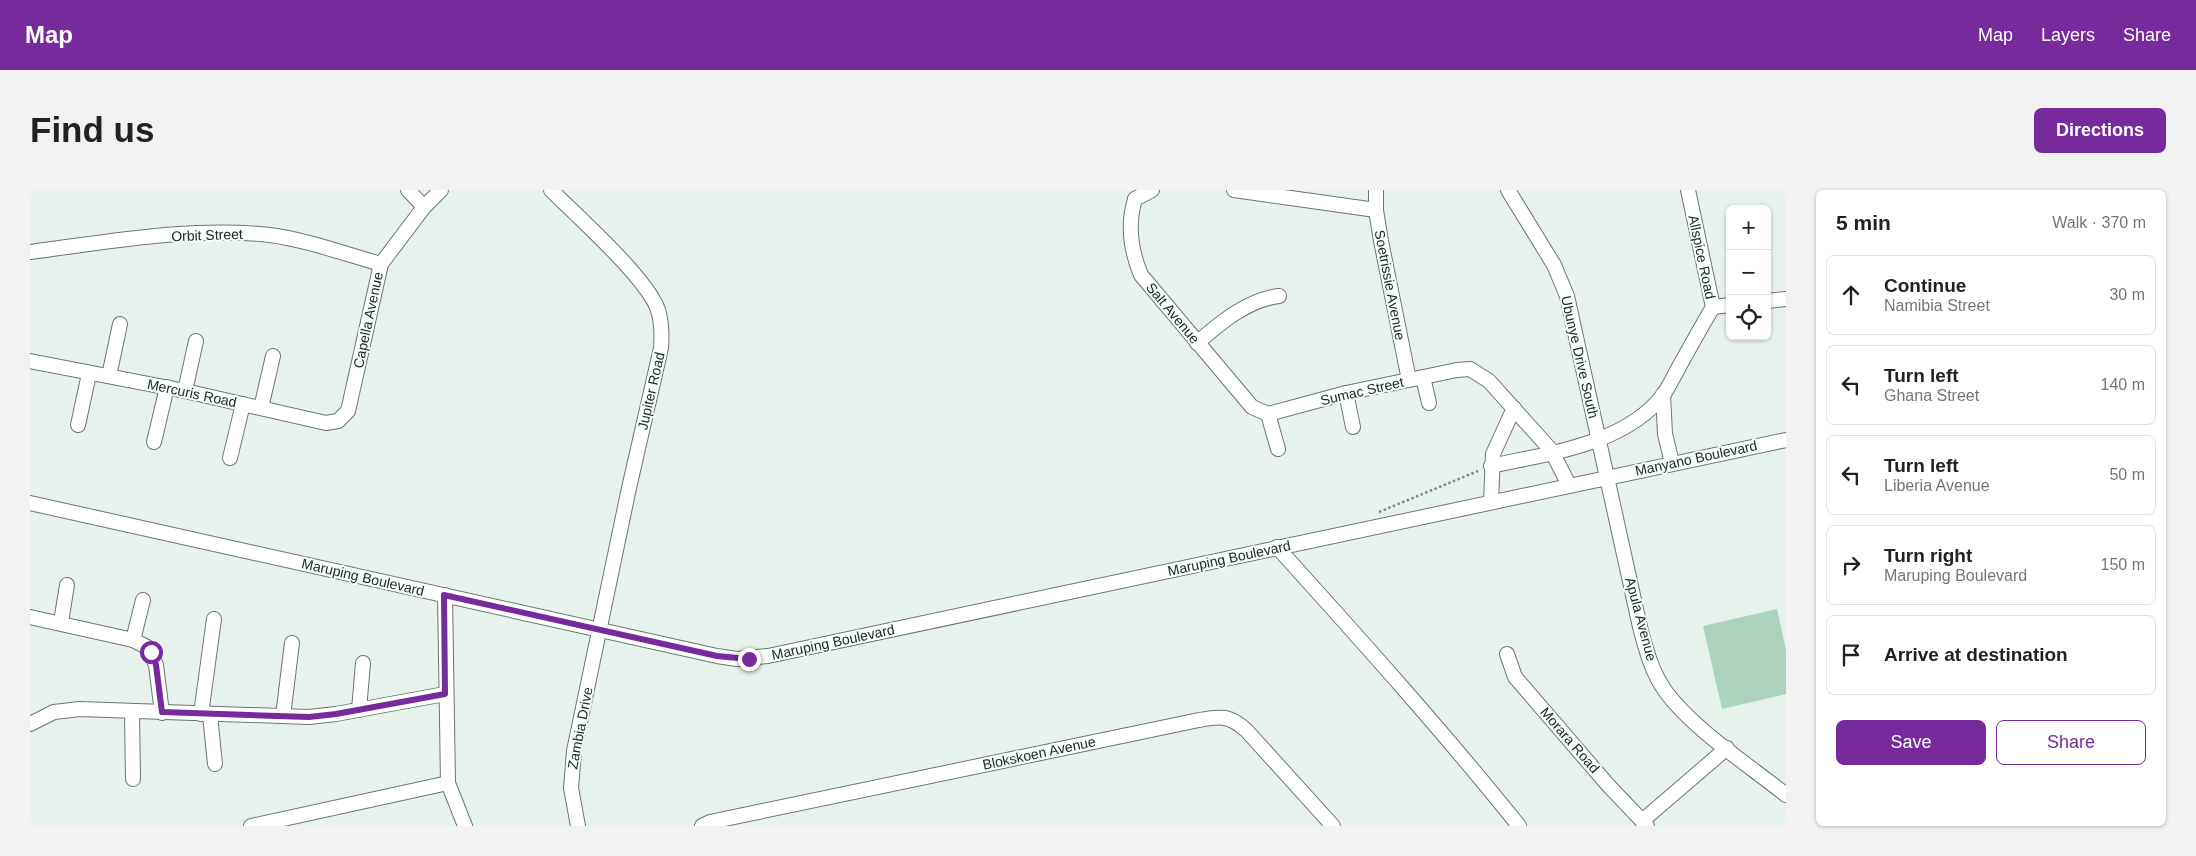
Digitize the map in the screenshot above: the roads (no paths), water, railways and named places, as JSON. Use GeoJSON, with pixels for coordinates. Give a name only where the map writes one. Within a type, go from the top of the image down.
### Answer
{"type":"FeatureCollection","features":[{"type":"Feature","properties":{"kind":"street"},"geometry":{"type":"LineString","coordinates":[[408,190],[424,207]]}},
{"type":"Feature","properties":{"kind":"street","name":"Capella Avenue"},"geometry":{"type":"LineString","coordinates":[[348,410],[381,264],[424,207],[440,190]]}},
{"type":"Feature","properties":{"kind":"street","name":"Jupiter Road"},"geometry":{"type":"LineString","coordinates":[[550,190],[612,252],[646,290],[658,309],[662,330],[661,348],[599,630]]}},
{"type":"Feature","properties":{"kind":"street"},"geometry":{"type":"LineString","coordinates":[[1131,195],[1152,190]]}},
{"type":"Feature","properties":{"kind":"street"},"geometry":{"type":"LineString","coordinates":[[1234,190],[1376,210]]}},
{"type":"Feature","properties":{"kind":"street","name":"Soetrissie Avenue"},"geometry":{"type":"LineString","coordinates":[[1376,190],[1376,210],[1409,380]]}},
{"type":"Feature","properties":{"kind":"street","name":"Ubunye Drive South"},"geometry":{"type":"LineString","coordinates":[[1508,190],[1554,265],[1568,296],[1606,477]]}},
{"type":"Feature","properties":{"kind":"street","name":"Allspice Road"},"geometry":{"type":"LineString","coordinates":[[1688,190],[1712,307],[1726,305]]}},
{"type":"Feature","properties":{"kind":"street","name":"Salt Avenue"},"geometry":{"type":"LineString","coordinates":[[1131,195],[1131,236],[1136,264],[1148,284],[1252,406],[1268,414]]}},
{"type":"Feature","properties":{"kind":"street","name":"Orbit Street"},"geometry":{"type":"LineString","coordinates":[[30,252],[150,237],[236,233],[280,237],[381,264]]}},
{"type":"Feature","properties":{"kind":"street"},"geometry":{"type":"LineString","coordinates":[[1197,343],[1214,328],[1249,306],[1264,298],[1279,296]]}},
{"type":"Feature","properties":{"kind":"street"},"geometry":{"type":"LineString","coordinates":[[1771,301],[1786,299]]}},
{"type":"Feature","properties":{"kind":"street"},"geometry":{"type":"LineString","coordinates":[[1491,466],[1598,439],[1622,428],[1641,415],[1663,394],[1712,307]]}},
{"type":"Feature","properties":{"kind":"street"},"geometry":{"type":"LineString","coordinates":[[109,376],[120,324]]}},
{"type":"Feature","properties":{"kind":"street"},"geometry":{"type":"LineString","coordinates":[[185,391],[196,341]]}},
{"type":"Feature","properties":{"kind":"street"},"geometry":{"type":"LineString","coordinates":[[261,408],[273,356]]}},
{"type":"Feature","properties":{"kind":"street","name":"Mercuris Road"},"geometry":{"type":"LineString","coordinates":[[30,361],[89,374],[167,387],[326,423],[338,421],[348,410]]}},
{"type":"Feature","properties":{"kind":"street","name":"Sumac Street"},"geometry":{"type":"LineString","coordinates":[[1268,414],[1346,393],[1423,376],[1470,369],[1490,382],[1514,408]]}},
{"type":"Feature","properties":{"kind":"street"},"geometry":{"type":"LineString","coordinates":[[78,425],[89,374]]}},
{"type":"Feature","properties":{"kind":"street"},"geometry":{"type":"LineString","coordinates":[[1423,376],[1429,403]]}},
{"type":"Feature","properties":{"kind":"street"},"geometry":{"type":"LineString","coordinates":[[154,442],[167,387]]}},
{"type":"Feature","properties":{"kind":"street"},"geometry":{"type":"LineString","coordinates":[[1346,393],[1353,427]]}},
{"type":"Feature","properties":{"kind":"street"},"geometry":{"type":"LineString","coordinates":[[1663,394],[1665,434],[1672,463]]}},
{"type":"Feature","properties":{"kind":"street"},"geometry":{"type":"LineString","coordinates":[[230,458],[243,404]]}},
{"type":"Feature","properties":{"kind":"street"},"geometry":{"type":"LineString","coordinates":[[1490,502],[1493,454],[1514,408],[1552,452],[1569,485]]}},
{"type":"Feature","properties":{"kind":"street"},"geometry":{"type":"LineString","coordinates":[[1268,414],[1278,449]]}},
{"type":"Feature","properties":{"kind":"street","name":"Manyano Boulevard"},"geometry":{"type":"LineString","coordinates":[[1606,477],[1786,440]]}},
{"type":"Feature","properties":{"kind":"street","name":"Maruping Boulevard"},"geometry":{"type":"LineString","coordinates":[[30,503],[728,658],[749,659],[1606,477]]}},
{"type":"Feature","properties":{"kind":"street","name":"Apula Avenue"},"geometry":{"type":"LineString","coordinates":[[1606,477],[1640,627],[1656,675],[1666,692],[1680,708],[1786,796]]}},
{"type":"Feature","properties":{"kind":"street"},"geometry":{"type":"LineString","coordinates":[[1277,547],[1391,673],[1469,763],[1519,826]]}},
{"type":"Feature","properties":{"kind":"street"},"geometry":{"type":"LineString","coordinates":[[61,622],[67,585]]}},
{"type":"Feature","properties":{"kind":"street"},"geometry":{"type":"LineString","coordinates":[[444,595],[448,783],[465,826]]}},
{"type":"Feature","properties":{"kind":"street"},"geometry":{"type":"LineString","coordinates":[[133,640],[143,600]]}},
{"type":"Feature","properties":{"kind":"street"},"geometry":{"type":"LineString","coordinates":[[30,617],[61,622],[133,640],[147,647],[156,665],[162,712]]}},
{"type":"Feature","properties":{"kind":"street"},"geometry":{"type":"LineString","coordinates":[[214,619],[206,714],[215,764]]}},
{"type":"Feature","properties":{"kind":"street","name":"Zambia Drive"},"geometry":{"type":"LineString","coordinates":[[578,826],[572,800],[571,768],[599,630]]}},
{"type":"Feature","properties":{"kind":"street"},"geometry":{"type":"LineString","coordinates":[[282,716],[292,643]]}},
{"type":"Feature","properties":{"kind":"street","name":"Morara Road"},"geometry":{"type":"LineString","coordinates":[[1507,654],[1515,677],[1608,785],[1644,823],[1727,748]]}},
{"type":"Feature","properties":{"kind":"street"},"geometry":{"type":"LineString","coordinates":[[359,710],[363,662]]}},
{"type":"Feature","properties":{"kind":"street"},"geometry":{"type":"LineString","coordinates":[[30,724],[46,715],[70,709],[309,717],[445,694]]}},
{"type":"Feature","properties":{"kind":"street"},"geometry":{"type":"LineString","coordinates":[[132,712],[132,779]]}},
{"type":"Feature","properties":{"kind":"street","name":"Blokskoen Avenue"},"geometry":{"type":"LineString","coordinates":[[702,826],[710,822],[1219,717],[1234,720],[1247,731],[1333,826]]}},
{"type":"Feature","properties":{"kind":"street"},"geometry":{"type":"LineString","coordinates":[[251,826],[448,783]]}}]}
